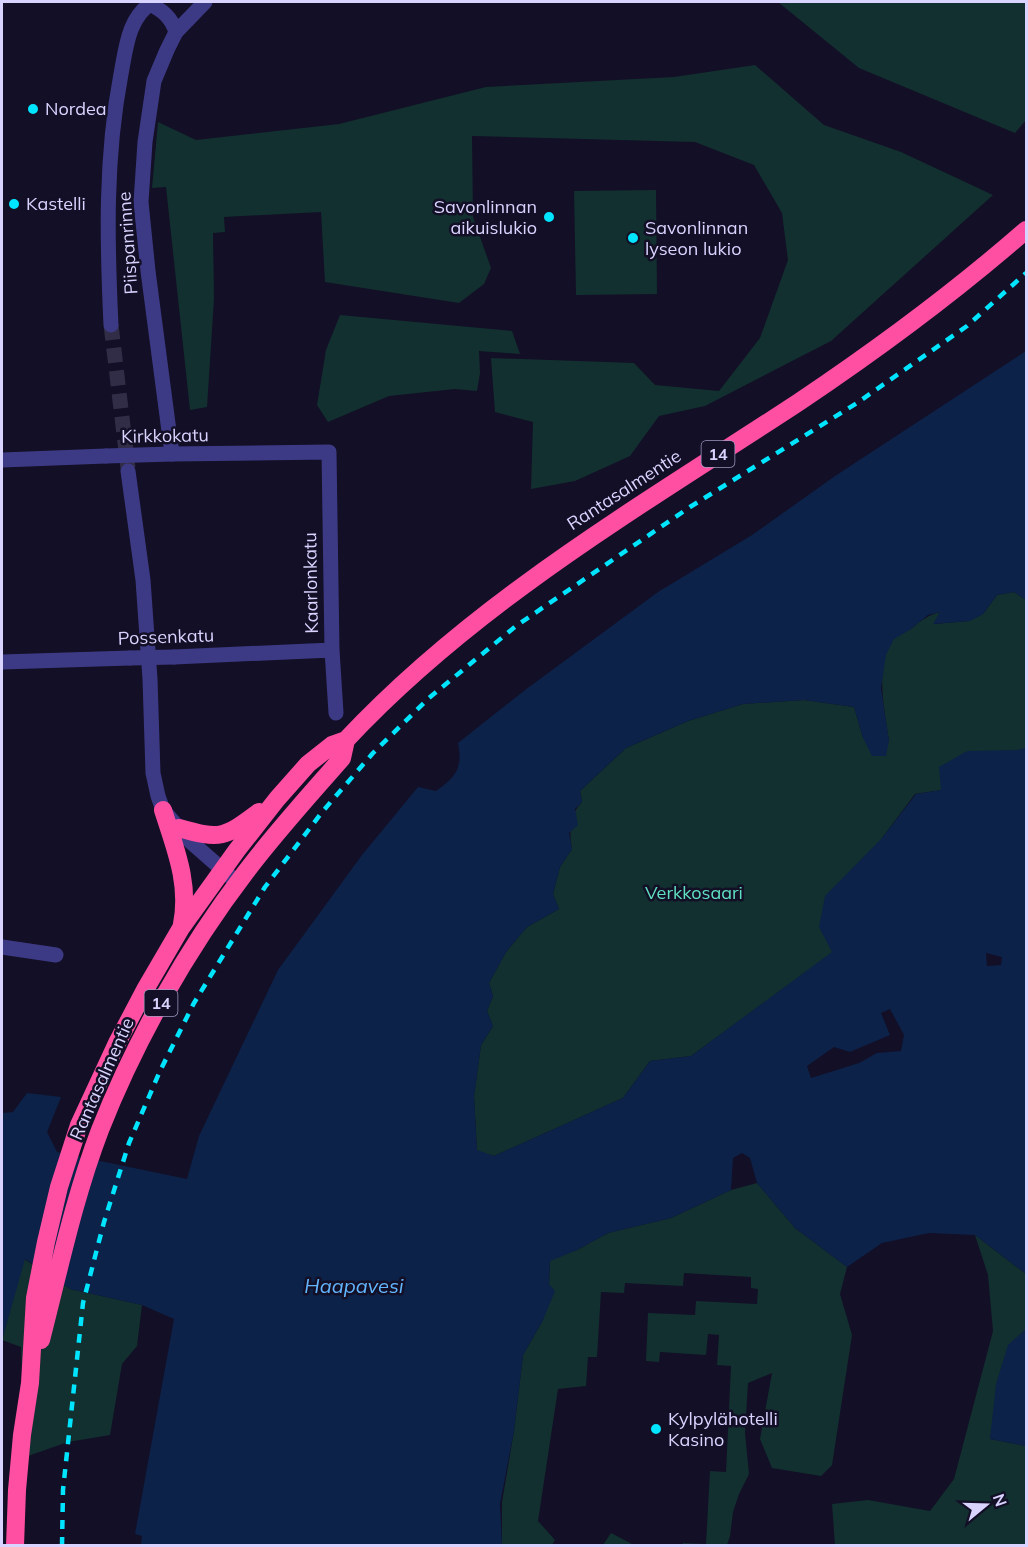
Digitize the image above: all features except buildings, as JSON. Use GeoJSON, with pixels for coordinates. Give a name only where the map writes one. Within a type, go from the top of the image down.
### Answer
{"type":"FeatureCollection","features":[{"type":"Feature","properties":{"kind":"highway","name":"Rantasalmentie"},"geometry":{"type":"LineString","coordinates":[[181,928],[277,799],[308,764],[332,745],[351,735],[479,617],[550,565],[800,400],[954,290],[1026,230]]}},
{"type":"Feature","properties":{"kind":"highway","name":"Rantasalmentie"},"geometry":{"type":"LineString","coordinates":[[43,1299],[99,1132],[146,1030],[219,908],[294,813],[342,758],[351,735]]}},
{"type":"Feature","properties":{"kind":"highway"},"geometry":{"type":"LineString","coordinates":[[179,828],[207,836],[225,835],[277,799]]}},
{"type":"Feature","properties":{"kind":"highway"},"geometry":{"type":"LineString","coordinates":[[163,810],[185,888],[186,905],[181,928]]}},
{"type":"Feature","properties":{"kind":"highway","name":"14"},"geometry":{"type":"LineString","coordinates":[[15,1545],[22,1435],[59,1187],[79,1125],[122,1034],[181,928]]}},
{"type":"Feature","properties":{"kind":"street","name":"Piispanrinne"},"geometry":{"type":"LineString","coordinates":[[172,454],[141,202],[145,142],[154,81],[176,32],[205,2]]}},
{"type":"Feature","properties":{"kind":"street"},"geometry":{"type":"LineString","coordinates":[[111,325],[107,239],[108,174],[117,95],[129,33],[138,15],[151,3],[172,20],[176,32]]}},
{"type":"Feature","properties":{"kind":"street","name":"Kirkkokatu"},"geometry":{"type":"LineString","coordinates":[[2,460],[172,454],[329,452]]}},
{"type":"Feature","properties":{"kind":"street","name":"Kaarlonkatu"},"geometry":{"type":"LineString","coordinates":[[329,452],[332,650],[336,713]]}},
{"type":"Feature","properties":{"kind":"street"},"geometry":{"type":"LineString","coordinates":[[128,471],[147,627],[153,773],[158,796],[163,810],[191,842],[238,882]]}},
{"type":"Feature","properties":{"kind":"street","name":"Possenkatu"},"geometry":{"type":"LineString","coordinates":[[2,662],[332,650]]}},
{"type":"Feature","properties":{"kind":"street"},"geometry":{"type":"LineString","coordinates":[[2,947],[57,954]]}},
{"type":"Feature","properties":{"kind":"green space"},"geometry":{"type":"Polygon","coordinates":[[[778,2],[1026,2],[1026,120],[1015,133],[859,68],[778,2]]]}},
{"type":"Feature","properties":{"kind":"green space"},"geometry":{"type":"Polygon","coordinates":[[[755,65],[824,125],[901,152],[993,195],[831,341],[705,406],[659,416],[630,456],[575,481],[531,489],[533,422],[495,412],[491,358],[634,363],[655,385],[719,391],[760,338],[788,260],[782,213],[754,165],[695,142],[472,136],[473,217],[491,268],[484,284],[459,303],[325,282],[321,212],[224,217],[225,232],[213,233],[214,299],[207,407],[190,410],[166,187],[152,188],[158,122],[196,140],[339,124],[486,87],[674,77],[755,65]]]}},
{"type":"Feature","properties":{"kind":"green space"},"geometry":{"type":"Polygon","coordinates":[[[656,190],[657,294],[576,295],[574,191],[656,190]]]}},
{"type":"Feature","properties":{"kind":"green space"},"geometry":{"type":"Polygon","coordinates":[[[340,315],[512,331],[520,354],[479,351],[480,373],[477,391],[455,389],[389,396],[328,422],[317,405],[326,350],[340,315]]]}},
{"type":"Feature","properties":{"kind":"green space","name":"Verkkosaari"},"geometry":{"type":"Polygon","coordinates":[[[1014,592],[1026,600],[1026,748],[942,790],[915,794],[882,838],[833,952],[691,1056],[650,1061],[623,1098],[494,1156],[477,1151],[474,1096],[481,1045],[493,1026],[487,1011],[493,996],[489,983],[506,952],[527,927],[559,909],[553,894],[560,867],[572,849],[571,824],[582,802],[580,791],[626,748],[688,721],[743,704],[804,700],[854,707],[863,738],[889,741],[883,703],[882,676],[887,651],[893,640],[925,618],[940,612],[934,624],[969,621],[983,614],[997,595],[1014,592]]]}},
{"type":"Feature","properties":{"kind":"green space"},"geometry":{"type":"Polygon","coordinates":[[[757,1183],[795,1228],[847,1267],[840,1294],[852,1335],[832,1465],[821,1476],[772,1468],[760,1439],[772,1373],[748,1383],[745,1433],[749,1474],[733,1512],[727,1545],[683,1545],[683,1543],[706,1544],[710,1471],[726,1472],[731,1366],[717,1365],[719,1335],[708,1334],[706,1355],[660,1352],[659,1362],[646,1361],[648,1313],[695,1315],[696,1301],[757,1304],[758,1289],[751,1288],[751,1277],[684,1273],[683,1286],[625,1283],[624,1293],[601,1292],[597,1357],[588,1357],[586,1386],[558,1389],[538,1521],[555,1540],[552,1545],[502,1546],[502,1502],[514,1431],[523,1355],[543,1320],[550,1260],[577,1250],[608,1233],[671,1218],[731,1190],[757,1183]]]}},
{"type":"Feature","properties":{"kind":"green space"},"geometry":{"type":"Polygon","coordinates":[[[975,1235],[1026,1274],[1026,1329],[1008,1346],[990,1439],[1026,1446],[1026,1545],[835,1545],[832,1504],[868,1500],[930,1511],[954,1479],[993,1331],[988,1275],[975,1235]]]}},
{"type":"Feature","properties":{"kind":"green space"},"geometry":{"type":"Polygon","coordinates":[[[24,1259],[70,1289],[142,1305],[137,1346],[122,1364],[110,1435],[68,1442],[25,1457],[21,1347],[2,1340],[24,1259]]]}},
{"type":"Feature","properties":{"kind":"green space"},"geometry":{"type":"Polygon","coordinates":[[[611,1533],[634,1545],[603,1545],[611,1533]]]}},
{"type":"Feature","properties":{"kind":"water","name":"Haapavesi"},"geometry":{"type":"Polygon","coordinates":[[[1026,351],[1026,600],[1014,592],[997,595],[983,614],[970,621],[933,624],[940,612],[928,615],[894,639],[886,655],[881,688],[889,741],[886,756],[872,756],[863,738],[854,707],[804,700],[743,704],[688,721],[626,748],[580,791],[582,802],[575,809],[578,825],[569,833],[572,849],[560,867],[553,894],[559,909],[527,927],[506,952],[489,983],[493,996],[487,1011],[493,1026],[481,1045],[474,1096],[477,1150],[494,1156],[623,1098],[650,1061],[691,1056],[832,952],[819,927],[825,896],[882,838],[916,794],[941,790],[939,767],[967,751],[1026,748],[1026,1274],[975,1235],[929,1233],[882,1243],[847,1267],[795,1228],[757,1183],[750,1158],[742,1153],[733,1158],[731,1190],[671,1218],[608,1233],[577,1250],[550,1261],[549,1284],[555,1291],[543,1320],[523,1355],[514,1431],[500,1504],[502,1545],[141,1545],[142,1536],[135,1534],[174,1319],[142,1305],[70,1289],[25,1259],[2,1340],[2,1113],[13,1112],[27,1093],[61,1097],[47,1132],[57,1152],[187,1179],[199,1136],[278,970],[362,855],[418,787],[436,791],[453,776],[459,765],[458,743],[525,690],[658,592],[752,535],[835,476],[1026,351]],[[986,953],[987,966],[1001,965],[1002,957],[986,953]],[[890,1009],[881,1013],[890,1035],[850,1052],[834,1047],[807,1066],[811,1078],[859,1063],[877,1053],[901,1051],[904,1035],[890,1009]]]}},
{"type":"Feature","properties":{"kind":"water"},"geometry":{"type":"Polygon","coordinates":[[[1026,1329],[1026,1446],[990,1439],[996,1384],[1008,1345],[1026,1329]]]}},
{"type":"Feature","properties":{"kind":"tunnel"},"geometry":{"type":"LineString","coordinates":[[111,325],[128,468]]}},
{"type":"Feature","properties":{"kind":"railway"},"geometry":{"type":"LineString","coordinates":[[62,1546],[63,1490],[83,1303],[104,1222],[129,1143],[160,1071],[194,1003],[265,887],[323,811],[373,753],[429,698],[516,626],[690,507],[857,403],[967,326],[1026,273]]}},
{"type":"Feature","properties":{"kind":"place","name":"Nordea"},"geometry":{"type":"Point","coordinates":[33,109]}},
{"type":"Feature","properties":{"kind":"place","name":"Kastelli"},"geometry":{"type":"Point","coordinates":[14,204]}},
{"type":"Feature","properties":{"kind":"place","name":"Savonlinnan aikuislukio"},"geometry":{"type":"Point","coordinates":[549,217]}},
{"type":"Feature","properties":{"kind":"place","name":"Savonlinnan lyseon lukio"},"geometry":{"type":"Point","coordinates":[633,238]}},
{"type":"Feature","properties":{"kind":"place","name":"Kylpylähotelli Kasino"},"geometry":{"type":"Point","coordinates":[656,1429]}}]}
